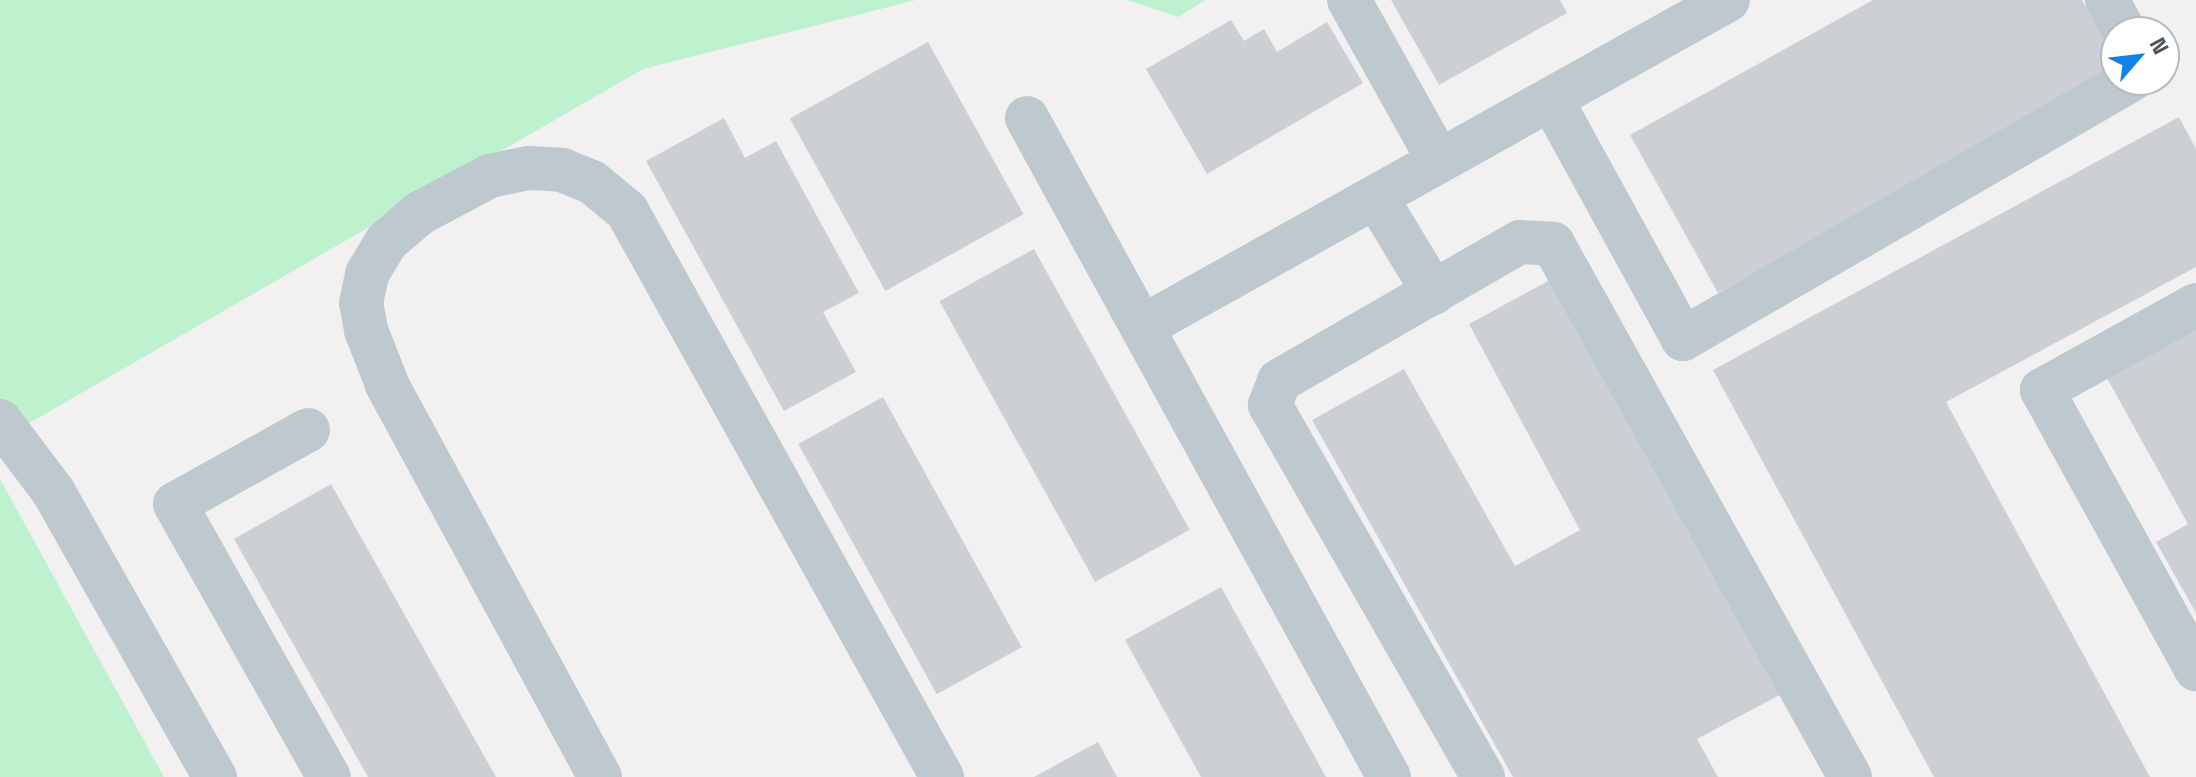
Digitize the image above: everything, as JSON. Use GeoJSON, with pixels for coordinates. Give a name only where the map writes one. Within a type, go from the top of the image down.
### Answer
{"type":"FeatureCollection","features":[{"type":"Feature","properties":{"kind":"street"},"geometry":{"type":"LineString","coordinates":[[1349,0],[1439,161]]}},
{"type":"Feature","properties":{"kind":"street"},"geometry":{"type":"LineString","coordinates":[[1142,327],[1728,0]]}},
{"type":"Feature","properties":{"kind":"street"},"geometry":{"type":"LineString","coordinates":[[1551,99],[1683,339],[2103,96]]}},
{"type":"Feature","properties":{"kind":"street"},"geometry":{"type":"LineString","coordinates":[[1027,118],[1389,777]]}},
{"type":"Feature","properties":{"kind":"street"},"geometry":{"type":"LineString","coordinates":[[600,777],[387,384],[366,330],[361,303],[367,274],[386,242],[420,213],[490,176],[529,168],[562,170],[592,182],[627,211],[942,777]]}},
{"type":"Feature","properties":{"kind":"street"},"geometry":{"type":"LineString","coordinates":[[1376,197],[1434,293]]}},
{"type":"Feature","properties":{"kind":"street"},"geometry":{"type":"LineString","coordinates":[[1483,777],[1270,405],[1279,381],[1520,242],[1553,244],[1850,777]]}},
{"type":"Feature","properties":{"kind":"street"},"geometry":{"type":"LineString","coordinates":[[2196,305],[2042,390],[2196,669]]}},
{"type":"Feature","properties":{"kind":"street"},"geometry":{"type":"LineString","coordinates":[[0,421],[53,491],[215,777]]}},
{"type":"Feature","properties":{"kind":"street"},"geometry":{"type":"LineString","coordinates":[[308,430],[175,504],[329,777]]}},
{"type":"Feature","properties":{"kind":"green space"},"geometry":{"type":"Polygon","coordinates":[[[0,0],[916,0],[643,69],[0,440],[0,0]]]}},
{"type":"Feature","properties":{"kind":"green space"},"geometry":{"type":"Polygon","coordinates":[[[1127,0],[1205,0],[1178,17],[1127,0]]]}},
{"type":"Feature","properties":{"kind":"green space"},"geometry":{"type":"Polygon","coordinates":[[[0,479],[164,777],[0,777],[0,479]]]}},
{"type":"Feature","properties":{"kind":"building"},"geometry":{"type":"Polygon","coordinates":[[[1391,0],[1560,0],[1567,13],[1439,85],[1391,0]]]}},
{"type":"Feature","properties":{"kind":"building"},"geometry":{"type":"Polygon","coordinates":[[[1873,0],[2082,0],[2100,32],[2100,80],[1718,293],[1630,135],[1873,0]]]}},
{"type":"Feature","properties":{"kind":"building"},"geometry":{"type":"Polygon","coordinates":[[[1231,20],[1244,41],[1264,29],[1277,52],[1327,22],[1363,83],[1207,174],[1146,69],[1231,20]]]}},
{"type":"Feature","properties":{"kind":"building"},"geometry":{"type":"Polygon","coordinates":[[[928,42],[1024,214],[885,291],[790,119],[928,42]]]}},
{"type":"Feature","properties":{"kind":"building"},"geometry":{"type":"Polygon","coordinates":[[[2179,117],[2196,149],[2196,267],[1946,402],[2150,777],[1934,777],[1713,370],[2179,117]]]}},
{"type":"Feature","properties":{"kind":"building"},"geometry":{"type":"Polygon","coordinates":[[[724,118],[745,158],[776,141],[859,293],[823,312],[856,372],[784,411],[646,161],[724,118]]]}},
{"type":"Feature","properties":{"kind":"building"},"geometry":{"type":"Polygon","coordinates":[[[1034,249],[1190,530],[1095,582],[940,301],[1034,249]]]}},
{"type":"Feature","properties":{"kind":"building"},"geometry":{"type":"Polygon","coordinates":[[[1561,274],[1787,691],[1697,739],[1718,777],[1513,777],[1312,420],[1404,369],[1515,566],[1580,530],[1469,324],[1561,274]]]}},
{"type":"Feature","properties":{"kind":"building"},"geometry":{"type":"Polygon","coordinates":[[[2196,319],[2196,613],[2156,542],[2188,524],[2103,371],[2196,319]]]}},
{"type":"Feature","properties":{"kind":"building"},"geometry":{"type":"Polygon","coordinates":[[[883,397],[1022,647],[937,694],[798,444],[883,397]]]}},
{"type":"Feature","properties":{"kind":"building"},"geometry":{"type":"Polygon","coordinates":[[[331,484],[496,777],[368,777],[234,539],[331,484]]]}},
{"type":"Feature","properties":{"kind":"building"},"geometry":{"type":"Polygon","coordinates":[[[1221,587],[1326,777],[1201,777],[1125,640],[1221,587]]]}},
{"type":"Feature","properties":{"kind":"building"},"geometry":{"type":"Polygon","coordinates":[[[1098,742],[1117,777],[1034,777],[1098,742]]]}}]}
